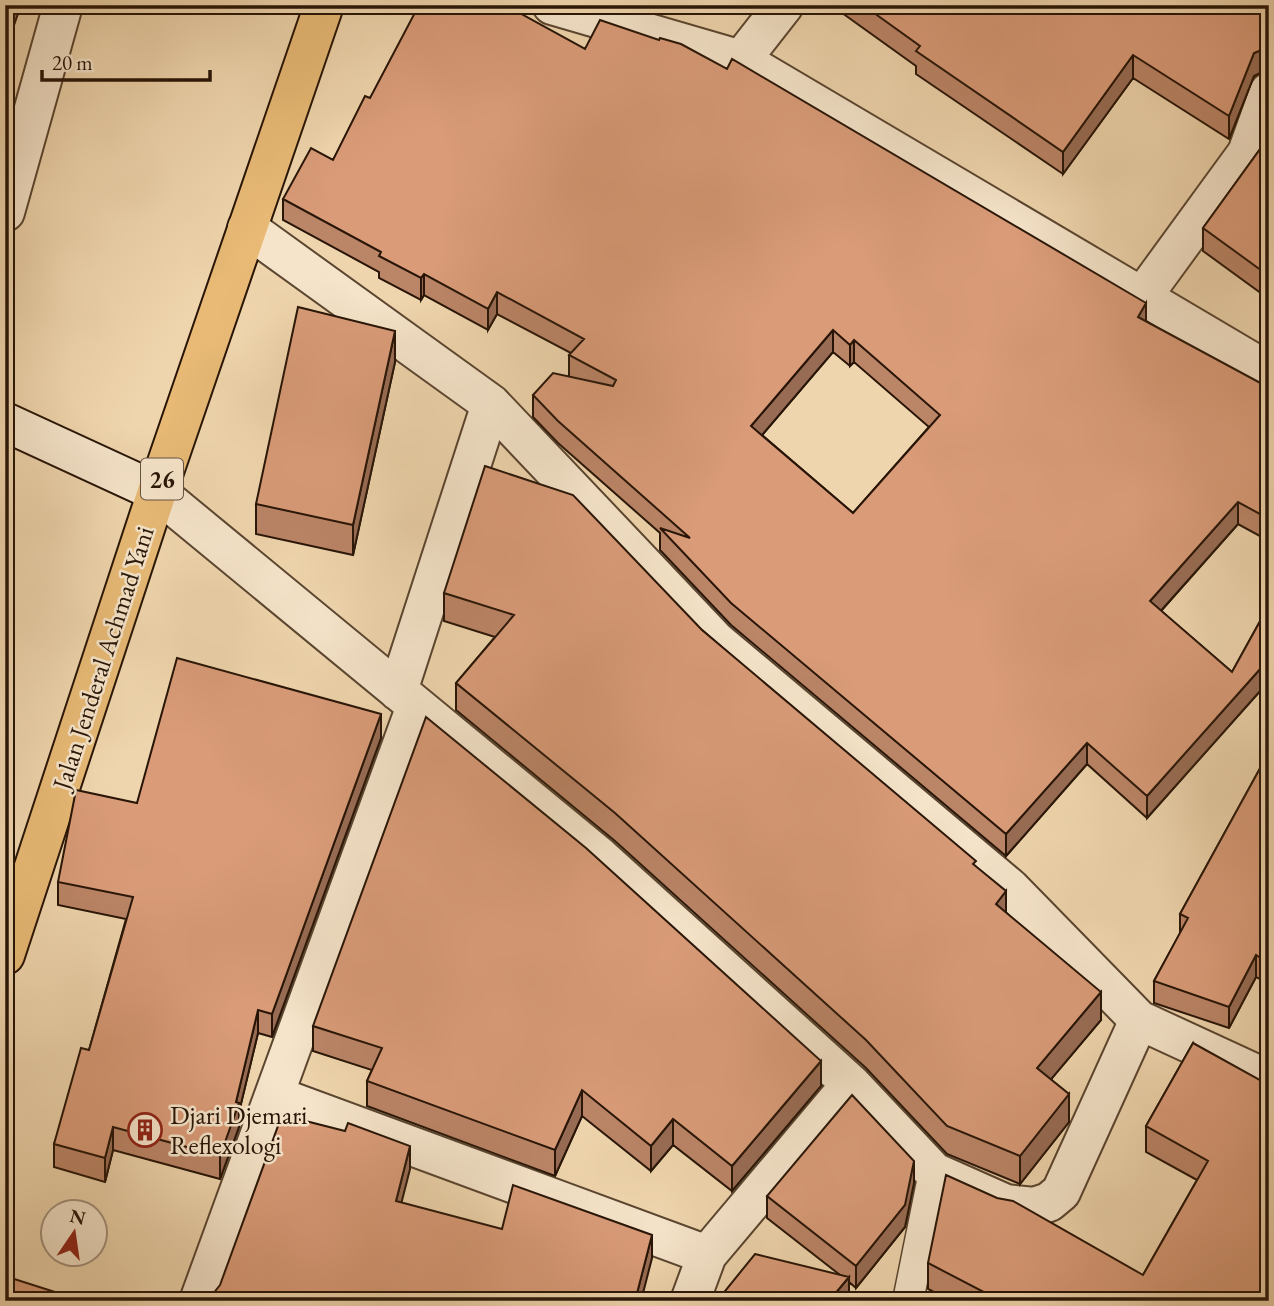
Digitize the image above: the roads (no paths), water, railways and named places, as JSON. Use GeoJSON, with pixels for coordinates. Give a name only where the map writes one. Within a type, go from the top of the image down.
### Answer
{"type":"FeatureCollection","features":[{"type":"Feature","properties":{"kind":"highway","name":"Jalan Jenderal Achmad Yani"},"geometry":{"type":"LineString","coordinates":[[5,954],[157,492],[324,5]]}},
{"type":"Feature","properties":{"kind":"street"},"geometry":{"type":"LineString","coordinates":[[5,212],[63,5]]}},
{"type":"Feature","properties":{"kind":"street"},"geometry":{"type":"LineString","coordinates":[[552,5],[741,60],[1269,372]]}},
{"type":"Feature","properties":{"kind":"street"},"geometry":{"type":"LineString","coordinates":[[741,60],[784,5]]}},
{"type":"Feature","properties":{"kind":"street"},"geometry":{"type":"LineString","coordinates":[[1142,297],[1247,153],[1269,92]]}},
{"type":"Feature","properties":{"kind":"street"},"geometry":{"type":"LineString","coordinates":[[247,228],[491,404],[716,641],[1010,888],[1139,1020],[1269,1080]]}},
{"type":"Feature","properties":{"kind":"street"},"geometry":{"type":"LineString","coordinates":[[199,1301],[276,1096],[407,699],[491,404]]}},
{"type":"Feature","properties":{"kind":"street"},"geometry":{"type":"LineString","coordinates":[[5,422],[157,492],[600,857],[850,1084],[934,1172],[1006,1204],[1034,1207],[1049,1202],[1061,1192],[1139,1020]]}},
{"type":"Feature","properties":{"kind":"street"},"geometry":{"type":"LineString","coordinates":[[690,1301],[707,1255],[850,1084]]}},
{"type":"Feature","properties":{"kind":"street"},"geometry":{"type":"LineString","coordinates":[[276,1096],[707,1255]]}},
{"type":"Feature","properties":{"kind":"lane"},"geometry":{"type":"LineString","coordinates":[[908,1301],[934,1172]]}},
{"type":"Feature","properties":{"kind":"place","name":"Djari Djemari Reflexologi"},"geometry":{"type":"Point","coordinates":[145,1130]}}]}
